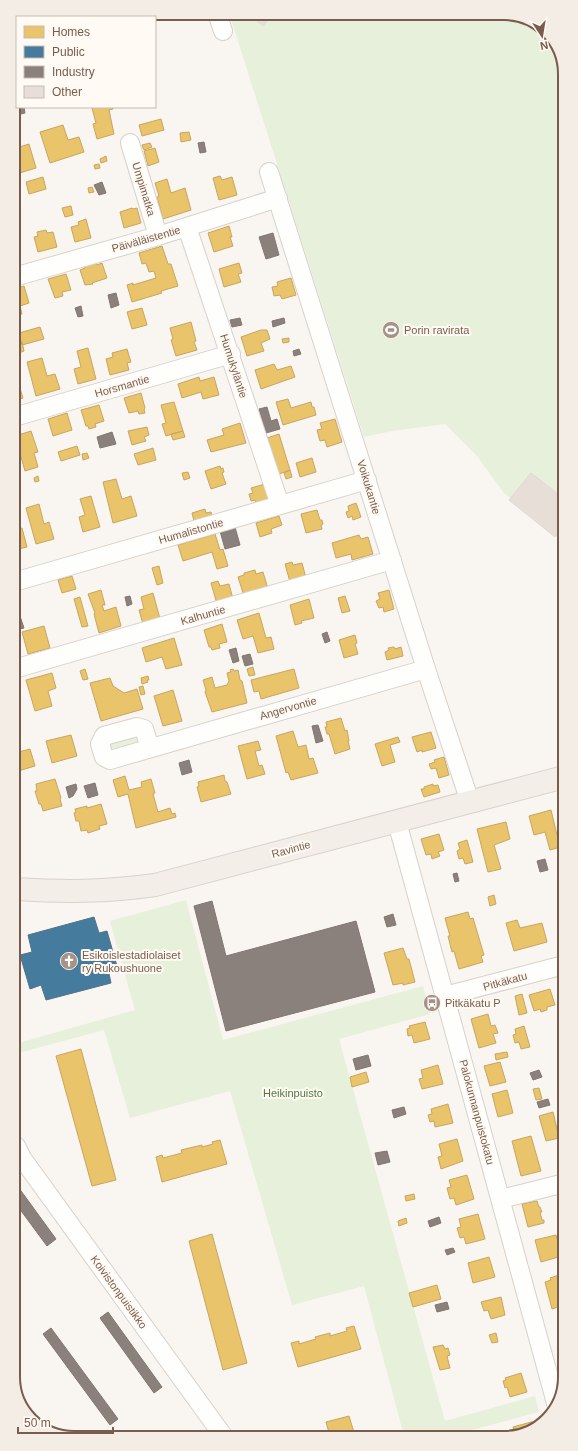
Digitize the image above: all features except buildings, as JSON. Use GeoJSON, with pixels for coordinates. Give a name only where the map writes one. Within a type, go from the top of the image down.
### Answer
{"type":"FeatureCollection","features":[{"type":"Feature","properties":{"kind":"main road","name":"Ravintie"},"geometry":{"type":"LineString","coordinates":[[20,889],[77,892],[155,885],[558,780]]}},
{"type":"Feature","properties":{"kind":"street"},"geometry":{"type":"LineString","coordinates":[[219,20],[223,31]]}},
{"type":"Feature","properties":{"kind":"street","name":"Umpimatka"},"geometry":{"type":"LineString","coordinates":[[130,143],[158,236]]}},
{"type":"Feature","properties":{"kind":"street","name":"Voikukantie"},"geometry":{"type":"LineString","coordinates":[[269,172],[470,802]]}},
{"type":"Feature","properties":{"kind":"street","name":"Päiväläistentie"},"geometry":{"type":"LineString","coordinates":[[20,274],[158,236],[278,198]]}},
{"type":"Feature","properties":{"kind":"street","name":"Humukyläntie"},"geometry":{"type":"LineString","coordinates":[[187,227],[231,354],[280,505]]}},
{"type":"Feature","properties":{"kind":"street","name":"Horsmantie"},"geometry":{"type":"LineString","coordinates":[[20,415],[231,354]]}},
{"type":"Feature","properties":{"kind":"street","name":"Humalistontie"},"geometry":{"type":"LineString","coordinates":[[20,580],[367,480]]}},
{"type":"Feature","properties":{"kind":"street","name":"Kalhuntie"},"geometry":{"type":"LineString","coordinates":[[20,667],[392,560]]}},
{"type":"Feature","properties":{"kind":"street","name":"Angervontie"},"geometry":{"type":"LineString","coordinates":[[150,748],[426,668]]}},
{"type":"Feature","properties":{"kind":"street","name":"Palokunnanpuistokatu"},"geometry":{"type":"LineString","coordinates":[[397,822],[554,1396]]}},
{"type":"Feature","properties":{"kind":"street","name":"Pitkäkatu"},"geometry":{"type":"LineString","coordinates":[[445,996],[558,967]]}},
{"type":"Feature","properties":{"kind":"street","name":"Koivistonpuistikko"},"geometry":{"type":"LineString","coordinates":[[20,1154],[220,1431]]}},
{"type":"Feature","properties":{"kind":"street"},"geometry":{"type":"LineString","coordinates":[[500,1199],[558,1184]]}},
{"type":"Feature","properties":{"kind":"green space"},"geometry":{"type":"Polygon","coordinates":[[[231,20],[508,20],[521,23],[537,31],[547,41],[558,67],[558,538],[504,493],[477,456],[445,424],[392,431],[364,437],[231,20]]]}},
{"type":"Feature","properties":{"kind":"green space"},"geometry":{"type":"Polygon","coordinates":[[[131,735],[137,737],[139,743],[110,751],[108,746],[111,741],[131,735]]]}},
{"type":"Feature","properties":{"kind":"green space","name":"Heikinpuisto"},"geometry":{"type":"Polygon","coordinates":[[[186,900],[223,1040],[423,986],[430,1014],[339,1039],[445,1421],[535,1396],[539,1412],[468,1431],[403,1431],[364,1286],[292,1305],[230,1091],[130,1118],[104,1030],[20,1053],[20,1043],[135,1010],[110,921],[186,900]]]}},
{"type":"Feature","properties":{"kind":"place","name":"Porin ravirata"},"geometry":{"type":"Point","coordinates":[391,330]}},
{"type":"Feature","properties":{"kind":"place","name":"Esikoislestadiolaiset ry Rukoushuone"},"geometry":{"type":"Point","coordinates":[69,961]}},
{"type":"Feature","properties":{"kind":"place","name":"Pitkäkatu P"},"geometry":{"type":"Point","coordinates":[432,1003]}}]}
